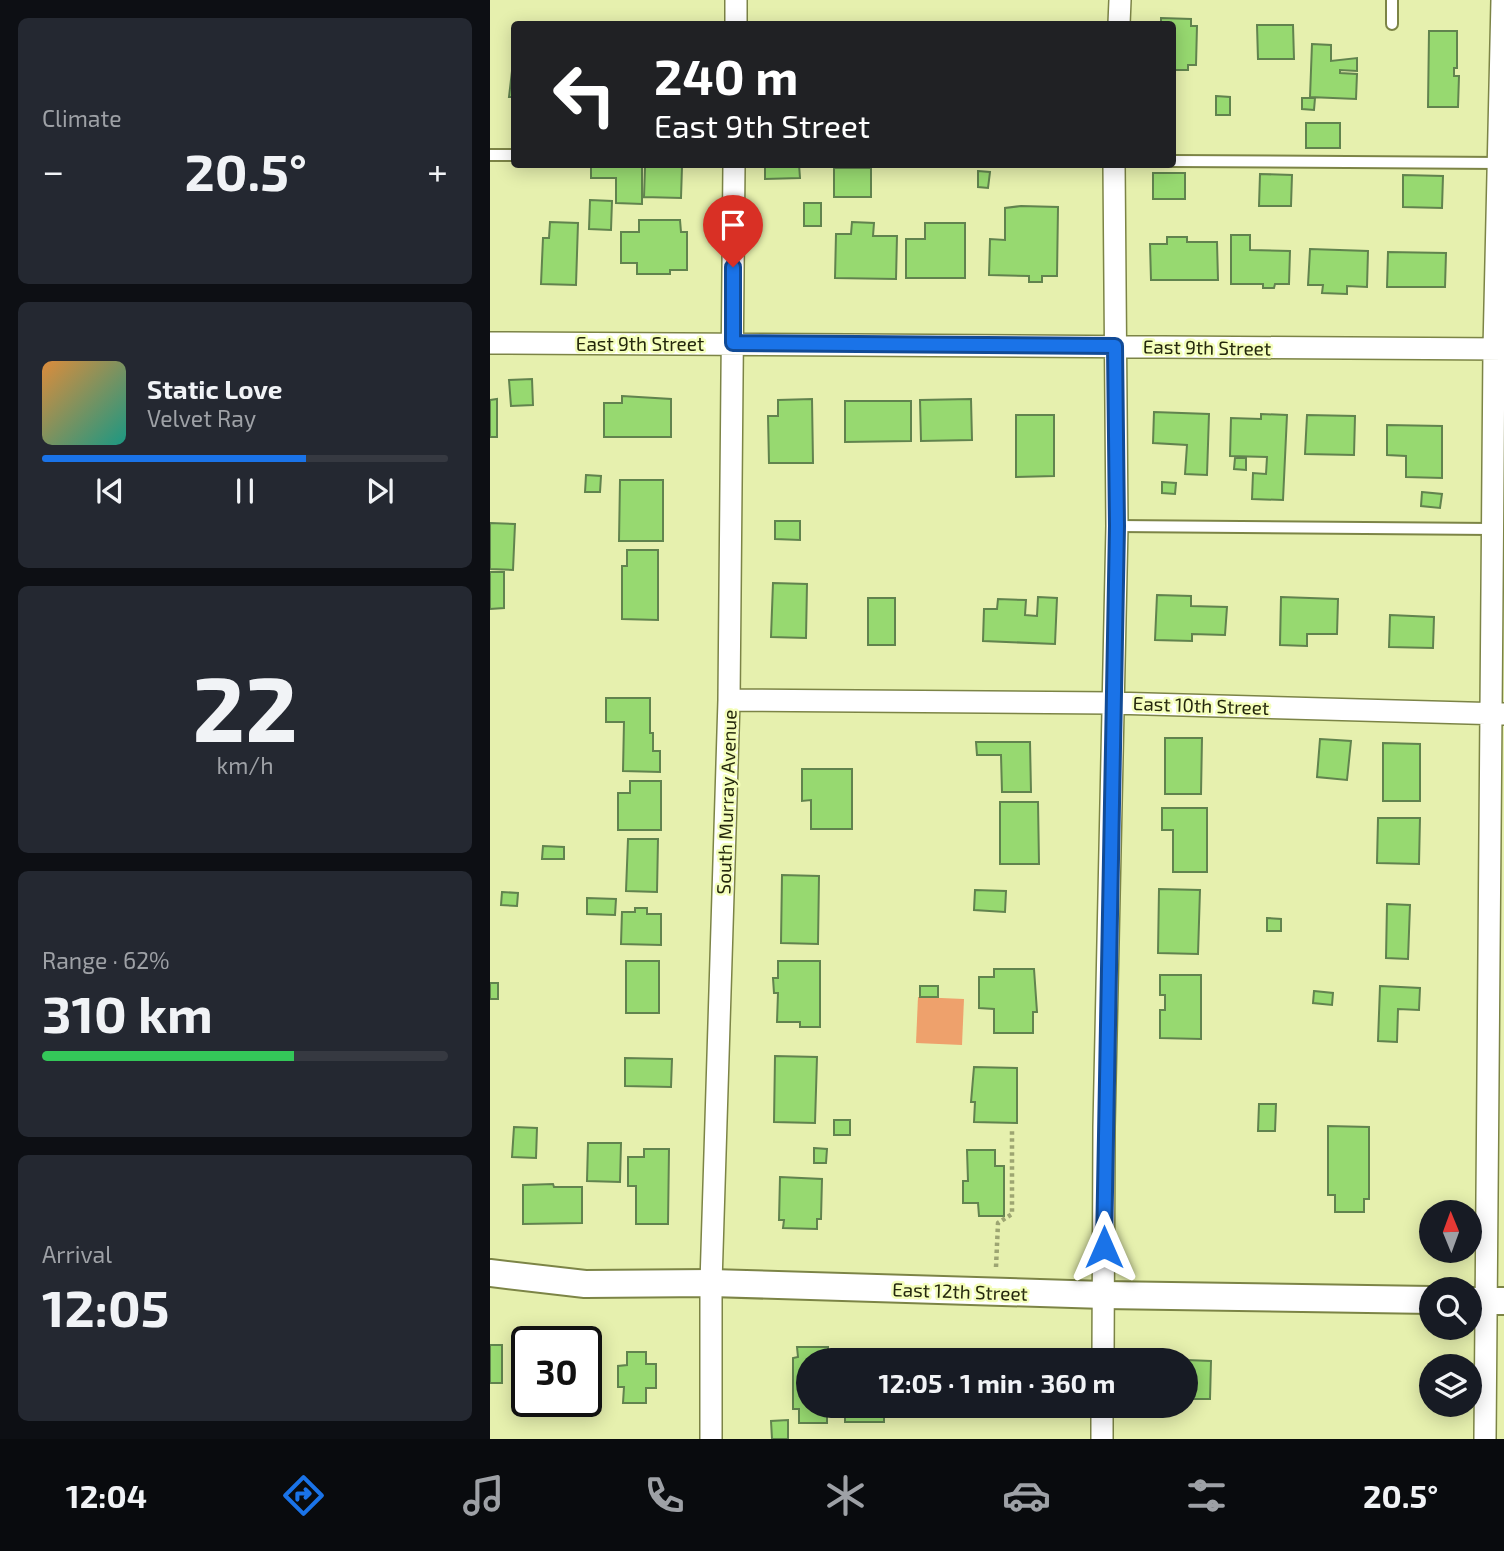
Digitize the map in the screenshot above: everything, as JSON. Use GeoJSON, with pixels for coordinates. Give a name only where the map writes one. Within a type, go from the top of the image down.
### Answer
{"type":"FeatureCollection","features":[{"type":"Feature","properties":{"kind":"street"},"geometry":{"type":"LineString","coordinates":[[736,0],[736,21]]}},
{"type":"Feature","properties":{"kind":"street"},"geometry":{"type":"LineString","coordinates":[[1119,21],[1120,0]]}},
{"type":"Feature","properties":{"kind":"street"},"geometry":{"type":"LineString","coordinates":[[1485,1439],[1498,715],[1492,529],[1499,349],[1502,0]]}},
{"type":"Feature","properties":{"kind":"street","name":"South Murray Avenue"},"geometry":{"type":"LineString","coordinates":[[711,1439],[711,1283],[729,700],[734,168]]}},
{"type":"Feature","properties":{"kind":"street"},"geometry":{"type":"LineString","coordinates":[[1103,1348],[1117,526],[1114,168]]}},
{"type":"Feature","properties":{"kind":"street","name":"East 9th Street"},"geometry":{"type":"LineString","coordinates":[[490,343],[1499,349]]}},
{"type":"Feature","properties":{"kind":"street","name":"East 10th Street"},"geometry":{"type":"LineString","coordinates":[[729,700],[1112,703],[1498,715]]}},
{"type":"Feature","properties":{"kind":"street","name":"East 12th Street"},"geometry":{"type":"LineString","coordinates":[[490,1273],[584,1284],[711,1283],[1104,1295],[1419,1300]]}},
{"type":"Feature","properties":{"kind":"street"},"geometry":{"type":"LineString","coordinates":[[1102,1418],[1102,1439]]}},
{"type":"Feature","properties":{"kind":"lane"},"geometry":{"type":"LineString","coordinates":[[1392,0],[1392,24]]}},
{"type":"Feature","properties":{"kind":"lane"},"geometry":{"type":"LineString","coordinates":[[490,155],[511,155]]}},
{"type":"Feature","properties":{"kind":"lane"},"geometry":{"type":"LineString","coordinates":[[1176,161],[1501,163]]}},
{"type":"Feature","properties":{"kind":"lane"},"geometry":{"type":"LineString","coordinates":[[1117,526],[1492,529]]}},
{"type":"Feature","properties":{"kind":"path"},"geometry":{"type":"LineString","coordinates":[[997,1258],[998,1223],[1012,1214],[1013,1129]]}},
{"type":"Feature","properties":{"kind":"shaded area"},"geometry":{"type":"Polygon","coordinates":[[[918,997],[964,999],[962,1045],[916,1043],[918,997]]]}},
{"type":"Feature","properties":{"kind":"building"},"geometry":{"type":"Polygon","coordinates":[[[1161,18],[1191,19],[1191,26],[1197,26],[1196,65],[1188,65],[1188,70],[1176,70],[1176,21],[1161,21],[1161,18]]]}},
{"type":"Feature","properties":{"kind":"building"},"geometry":{"type":"Polygon","coordinates":[[[1257,25],[1293,25],[1294,59],[1258,59],[1257,25]]]}},
{"type":"Feature","properties":{"kind":"building"},"geometry":{"type":"Polygon","coordinates":[[[1429,31],[1457,31],[1457,68],[1454,68],[1454,76],[1459,76],[1458,107],[1428,107],[1429,31]]]}},
{"type":"Feature","properties":{"kind":"building"},"geometry":{"type":"Polygon","coordinates":[[[1312,44],[1331,45],[1331,61],[1357,58],[1357,71],[1340,70],[1340,73],[1357,74],[1356,99],[1310,97],[1312,44]]]}},
{"type":"Feature","properties":{"kind":"building"},"geometry":{"type":"Polygon","coordinates":[[[1216,96],[1230,97],[1230,115],[1216,115],[1216,96]]]}},
{"type":"Feature","properties":{"kind":"building"},"geometry":{"type":"Polygon","coordinates":[[[1302,98],[1315,98],[1314,110],[1302,109],[1302,98]]]}},
{"type":"Feature","properties":{"kind":"building"},"geometry":{"type":"Polygon","coordinates":[[[1306,123],[1340,123],[1340,148],[1306,148],[1306,123]]]}},
{"type":"Feature","properties":{"kind":"building"},"geometry":{"type":"Polygon","coordinates":[[[591,168],[642,168],[642,204],[616,203],[616,178],[591,178],[591,168]]]}},
{"type":"Feature","properties":{"kind":"building"},"geometry":{"type":"Polygon","coordinates":[[[645,168],[682,168],[681,198],[644,197],[645,168]]]}},
{"type":"Feature","properties":{"kind":"building"},"geometry":{"type":"Polygon","coordinates":[[[765,168],[799,168],[800,178],[765,179],[765,168]]]}},
{"type":"Feature","properties":{"kind":"building"},"geometry":{"type":"Polygon","coordinates":[[[834,168],[871,168],[871,197],[834,197],[834,168]]]}},
{"type":"Feature","properties":{"kind":"building"},"geometry":{"type":"Polygon","coordinates":[[[978,171],[990,172],[988,188],[978,187],[978,171]]]}},
{"type":"Feature","properties":{"kind":"building"},"geometry":{"type":"Polygon","coordinates":[[[1153,173],[1185,173],[1185,199],[1153,199],[1153,173]]]}},
{"type":"Feature","properties":{"kind":"building"},"geometry":{"type":"Polygon","coordinates":[[[1260,174],[1292,175],[1291,206],[1259,206],[1260,174]]]}},
{"type":"Feature","properties":{"kind":"building"},"geometry":{"type":"Polygon","coordinates":[[[1403,175],[1443,176],[1442,208],[1403,207],[1403,175]]]}},
{"type":"Feature","properties":{"kind":"building"},"geometry":{"type":"Polygon","coordinates":[[[590,200],[612,201],[611,230],[589,229],[590,200]]]}},
{"type":"Feature","properties":{"kind":"building"},"geometry":{"type":"Polygon","coordinates":[[[804,203],[821,203],[821,226],[804,226],[804,203]]]}},
{"type":"Feature","properties":{"kind":"building"},"geometry":{"type":"Polygon","coordinates":[[[1058,207],[1057,276],[1042,276],[1042,282],[1029,282],[1029,276],[989,275],[990,239],[1005,240],[1005,208],[1058,207]]]}},
{"type":"Feature","properties":{"kind":"building"},"geometry":{"type":"Polygon","coordinates":[[[639,220],[680,220],[681,232],[687,232],[687,270],[670,270],[670,274],[637,274],[637,263],[621,263],[621,232],[639,232],[639,220]]]}},
{"type":"Feature","properties":{"kind":"building"},"geometry":{"type":"Polygon","coordinates":[[[550,222],[578,223],[576,285],[541,284],[543,238],[549,238],[550,222]]]}},
{"type":"Feature","properties":{"kind":"building"},"geometry":{"type":"Polygon","coordinates":[[[852,222],[874,223],[873,236],[897,236],[896,279],[835,278],[836,234],[851,234],[852,222]]]}},
{"type":"Feature","properties":{"kind":"building"},"geometry":{"type":"Polygon","coordinates":[[[925,223],[965,223],[965,278],[906,278],[906,239],[925,239],[925,223]]]}},
{"type":"Feature","properties":{"kind":"building"},"geometry":{"type":"Polygon","coordinates":[[[1231,235],[1250,235],[1250,250],[1290,251],[1289,284],[1275,284],[1274,288],[1263,288],[1263,284],[1231,284],[1231,235]]]}},
{"type":"Feature","properties":{"kind":"building"},"geometry":{"type":"Polygon","coordinates":[[[1167,237],[1187,237],[1187,242],[1217,242],[1218,280],[1151,280],[1150,244],[1167,244],[1167,237]]]}},
{"type":"Feature","properties":{"kind":"building"},"geometry":{"type":"Polygon","coordinates":[[[1310,249],[1368,251],[1367,287],[1347,286],[1347,294],[1322,293],[1323,285],[1308,285],[1310,249]]]}},
{"type":"Feature","properties":{"kind":"building"},"geometry":{"type":"Polygon","coordinates":[[[1388,252],[1446,253],[1445,287],[1387,287],[1388,252]]]}},
{"type":"Feature","properties":{"kind":"building"},"geometry":{"type":"Polygon","coordinates":[[[532,379],[533,405],[511,406],[509,380],[532,379]]]}},
{"type":"Feature","properties":{"kind":"building"},"geometry":{"type":"Polygon","coordinates":[[[622,396],[671,399],[671,437],[604,437],[604,403],[622,403],[622,396]]]}},
{"type":"Feature","properties":{"kind":"building"},"geometry":{"type":"Polygon","coordinates":[[[497,399],[497,437],[490,437],[490,400],[497,399]]]}},
{"type":"Feature","properties":{"kind":"building"},"geometry":{"type":"Polygon","coordinates":[[[812,399],[813,463],[769,463],[768,416],[778,416],[778,400],[812,399]]]}},
{"type":"Feature","properties":{"kind":"building"},"geometry":{"type":"Polygon","coordinates":[[[971,399],[972,440],[921,441],[920,400],[971,399]]]}},
{"type":"Feature","properties":{"kind":"building"},"geometry":{"type":"Polygon","coordinates":[[[845,401],[911,401],[911,441],[845,442],[845,401]]]}},
{"type":"Feature","properties":{"kind":"building"},"geometry":{"type":"Polygon","coordinates":[[[1154,412],[1209,414],[1207,475],[1185,474],[1187,445],[1153,443],[1154,412]]]}},
{"type":"Feature","properties":{"kind":"building"},"geometry":{"type":"Polygon","coordinates":[[[1261,414],[1287,415],[1283,500],[1252,499],[1253,473],[1266,474],[1267,457],[1230,456],[1231,418],[1261,419],[1261,414]]]}},
{"type":"Feature","properties":{"kind":"building"},"geometry":{"type":"Polygon","coordinates":[[[1016,415],[1054,415],[1054,476],[1016,477],[1016,415]]]}},
{"type":"Feature","properties":{"kind":"building"},"geometry":{"type":"Polygon","coordinates":[[[1307,415],[1355,416],[1354,455],[1305,454],[1307,415]]]}},
{"type":"Feature","properties":{"kind":"building"},"geometry":{"type":"Polygon","coordinates":[[[1387,425],[1442,426],[1442,478],[1406,477],[1406,456],[1387,455],[1387,425]]]}},
{"type":"Feature","properties":{"kind":"building"},"geometry":{"type":"Polygon","coordinates":[[[1235,458],[1246,458],[1246,470],[1234,469],[1235,458]]]}},
{"type":"Feature","properties":{"kind":"building"},"geometry":{"type":"Polygon","coordinates":[[[586,475],[601,476],[600,492],[585,492],[586,475]]]}},
{"type":"Feature","properties":{"kind":"building"},"geometry":{"type":"Polygon","coordinates":[[[620,480],[663,480],[663,541],[619,541],[620,480]]]}},
{"type":"Feature","properties":{"kind":"building"},"geometry":{"type":"Polygon","coordinates":[[[1162,482],[1176,483],[1175,494],[1162,493],[1162,482]]]}},
{"type":"Feature","properties":{"kind":"building"},"geometry":{"type":"Polygon","coordinates":[[[1422,492],[1442,494],[1440,508],[1421,506],[1422,492]]]}},
{"type":"Feature","properties":{"kind":"building"},"geometry":{"type":"Polygon","coordinates":[[[775,521],[800,521],[800,540],[775,539],[775,521]]]}},
{"type":"Feature","properties":{"kind":"building"},"geometry":{"type":"Polygon","coordinates":[[[490,523],[515,524],[513,570],[490,569],[490,523]]]}},
{"type":"Feature","properties":{"kind":"building"},"geometry":{"type":"Polygon","coordinates":[[[627,550],[658,550],[658,620],[622,619],[622,566],[627,566],[627,550]]]}},
{"type":"Feature","properties":{"kind":"building"},"geometry":{"type":"Polygon","coordinates":[[[490,572],[504,572],[504,608],[490,609],[490,572]]]}},
{"type":"Feature","properties":{"kind":"building"},"geometry":{"type":"Polygon","coordinates":[[[773,583],[807,584],[806,638],[771,637],[773,583]]]}},
{"type":"Feature","properties":{"kind":"building"},"geometry":{"type":"Polygon","coordinates":[[[1157,595],[1191,596],[1191,606],[1227,607],[1225,635],[1192,634],[1192,641],[1155,640],[1157,595]]]}},
{"type":"Feature","properties":{"kind":"building"},"geometry":{"type":"Polygon","coordinates":[[[1038,597],[1057,598],[1055,644],[983,641],[984,609],[997,609],[998,599],[1026,600],[1025,615],[1037,616],[1038,597]]]}},
{"type":"Feature","properties":{"kind":"building"},"geometry":{"type":"Polygon","coordinates":[[[1281,597],[1338,599],[1337,634],[1307,634],[1307,646],[1280,645],[1281,597]]]}},
{"type":"Feature","properties":{"kind":"building"},"geometry":{"type":"Polygon","coordinates":[[[868,598],[895,598],[895,645],[868,645],[868,598]]]}},
{"type":"Feature","properties":{"kind":"building"},"geometry":{"type":"Polygon","coordinates":[[[1390,615],[1434,617],[1433,648],[1389,647],[1390,615]]]}},
{"type":"Feature","properties":{"kind":"building"},"geometry":{"type":"Polygon","coordinates":[[[606,698],[650,698],[650,733],[653,733],[653,751],[660,751],[660,772],[623,771],[624,722],[606,722],[606,698]]]}},
{"type":"Feature","properties":{"kind":"building"},"geometry":{"type":"Polygon","coordinates":[[[1165,738],[1202,738],[1201,794],[1165,794],[1165,738]]]}},
{"type":"Feature","properties":{"kind":"building"},"geometry":{"type":"Polygon","coordinates":[[[1320,739],[1351,741],[1347,780],[1317,777],[1320,739]]]}},
{"type":"Feature","properties":{"kind":"building"},"geometry":{"type":"Polygon","coordinates":[[[976,742],[1030,742],[1031,792],[1002,792],[1001,755],[977,755],[976,742]]]}},
{"type":"Feature","properties":{"kind":"building"},"geometry":{"type":"Polygon","coordinates":[[[1383,743],[1420,744],[1420,801],[1383,801],[1383,743]]]}},
{"type":"Feature","properties":{"kind":"building"},"geometry":{"type":"Polygon","coordinates":[[[802,769],[852,769],[852,829],[811,829],[811,800],[802,801],[802,769]]]}},
{"type":"Feature","properties":{"kind":"building"},"geometry":{"type":"Polygon","coordinates":[[[630,781],[661,781],[661,830],[618,830],[618,793],[630,793],[630,781]]]}},
{"type":"Feature","properties":{"kind":"building"},"geometry":{"type":"Polygon","coordinates":[[[1000,802],[1038,802],[1039,864],[1000,864],[1000,802]]]}},
{"type":"Feature","properties":{"kind":"building"},"geometry":{"type":"Polygon","coordinates":[[[1162,808],[1207,808],[1207,872],[1173,872],[1173,830],[1162,830],[1162,808]]]}},
{"type":"Feature","properties":{"kind":"building"},"geometry":{"type":"Polygon","coordinates":[[[1378,818],[1420,818],[1419,864],[1377,863],[1378,818]]]}},
{"type":"Feature","properties":{"kind":"building"},"geometry":{"type":"Polygon","coordinates":[[[628,839],[658,839],[657,892],[626,891],[628,839]]]}},
{"type":"Feature","properties":{"kind":"building"},"geometry":{"type":"Polygon","coordinates":[[[543,846],[564,847],[564,859],[542,859],[543,846]]]}},
{"type":"Feature","properties":{"kind":"building"},"geometry":{"type":"Polygon","coordinates":[[[782,875],[819,876],[818,944],[781,943],[782,875]]]}},
{"type":"Feature","properties":{"kind":"building"},"geometry":{"type":"Polygon","coordinates":[[[1159,889],[1200,890],[1198,954],[1158,953],[1159,889]]]}},
{"type":"Feature","properties":{"kind":"building"},"geometry":{"type":"Polygon","coordinates":[[[975,890],[1006,891],[1005,912],[974,910],[975,890]]]}},
{"type":"Feature","properties":{"kind":"building"},"geometry":{"type":"Polygon","coordinates":[[[502,892],[518,893],[517,906],[501,905],[502,892]]]}},
{"type":"Feature","properties":{"kind":"building"},"geometry":{"type":"Polygon","coordinates":[[[587,898],[616,899],[615,915],[587,914],[587,898]]]}},
{"type":"Feature","properties":{"kind":"building"},"geometry":{"type":"Polygon","coordinates":[[[1387,904],[1410,905],[1408,959],[1386,958],[1387,904]]]}},
{"type":"Feature","properties":{"kind":"building"},"geometry":{"type":"Polygon","coordinates":[[[635,908],[647,908],[647,914],[661,914],[661,945],[621,944],[622,912],[635,912],[635,908]]]}},
{"type":"Feature","properties":{"kind":"building"},"geometry":{"type":"Polygon","coordinates":[[[1267,918],[1281,919],[1281,931],[1267,931],[1267,918]]]}},
{"type":"Feature","properties":{"kind":"building"},"geometry":{"type":"Polygon","coordinates":[[[626,961],[659,961],[659,1013],[626,1013],[626,961]]]}},
{"type":"Feature","properties":{"kind":"building"},"geometry":{"type":"Polygon","coordinates":[[[778,961],[820,961],[820,1027],[800,1027],[800,1022],[777,1022],[778,993],[774,993],[773,978],[778,978],[778,961]]]}},
{"type":"Feature","properties":{"kind":"building"},"geometry":{"type":"Polygon","coordinates":[[[994,969],[1034,969],[1037,1012],[1033,1012],[1033,1033],[994,1033],[994,1009],[979,1008],[979,977],[994,977],[994,969]]]}},
{"type":"Feature","properties":{"kind":"building"},"geometry":{"type":"Polygon","coordinates":[[[1160,975],[1201,975],[1201,1039],[1160,1038],[1160,1010],[1165,1010],[1165,995],[1160,995],[1160,975]]]}},
{"type":"Feature","properties":{"kind":"building"},"geometry":{"type":"Polygon","coordinates":[[[490,983],[498,983],[498,999],[490,999],[490,983]]]}},
{"type":"Feature","properties":{"kind":"building"},"geometry":{"type":"Polygon","coordinates":[[[920,986],[938,986],[938,997],[920,997],[920,986]]]}},
{"type":"Feature","properties":{"kind":"building"},"geometry":{"type":"Polygon","coordinates":[[[1380,986],[1420,988],[1419,1010],[1398,1009],[1397,1042],[1378,1041],[1380,986]]]}},
{"type":"Feature","properties":{"kind":"building"},"geometry":{"type":"Polygon","coordinates":[[[1314,991],[1333,993],[1332,1005],[1313,1003],[1314,991]]]}},
{"type":"Feature","properties":{"kind":"building"},"geometry":{"type":"Polygon","coordinates":[[[775,1056],[817,1057],[815,1123],[774,1122],[775,1056]]]}},
{"type":"Feature","properties":{"kind":"building"},"geometry":{"type":"Polygon","coordinates":[[[625,1058],[672,1059],[671,1087],[625,1086],[625,1058]]]}},
{"type":"Feature","properties":{"kind":"building"},"geometry":{"type":"Polygon","coordinates":[[[974,1067],[1017,1068],[1017,1123],[974,1122],[975,1102],[971,1102],[974,1067]]]}},
{"type":"Feature","properties":{"kind":"building"},"geometry":{"type":"Polygon","coordinates":[[[1259,1104],[1276,1104],[1275,1131],[1258,1131],[1259,1104]]]}},
{"type":"Feature","properties":{"kind":"building"},"geometry":{"type":"Polygon","coordinates":[[[834,1120],[850,1120],[850,1135],[834,1135],[834,1120]]]}},
{"type":"Feature","properties":{"kind":"building"},"geometry":{"type":"Polygon","coordinates":[[[1328,1126],[1369,1127],[1369,1199],[1364,1199],[1364,1212],[1335,1212],[1335,1195],[1328,1195],[1328,1126]]]}},
{"type":"Feature","properties":{"kind":"building"},"geometry":{"type":"Polygon","coordinates":[[[514,1127],[537,1128],[536,1158],[512,1157],[514,1127]]]}},
{"type":"Feature","properties":{"kind":"building"},"geometry":{"type":"Polygon","coordinates":[[[588,1143],[621,1143],[620,1182],[587,1181],[588,1143]]]}},
{"type":"Feature","properties":{"kind":"building"},"geometry":{"type":"Polygon","coordinates":[[[814,1148],[827,1149],[826,1163],[814,1163],[814,1148]]]}},
{"type":"Feature","properties":{"kind":"building"},"geometry":{"type":"Polygon","coordinates":[[[644,1149],[669,1149],[668,1224],[636,1224],[636,1186],[628,1186],[628,1157],[644,1157],[644,1149]]]}},
{"type":"Feature","properties":{"kind":"building"},"geometry":{"type":"Polygon","coordinates":[[[967,1150],[995,1150],[995,1166],[1004,1166],[1004,1216],[979,1216],[978,1203],[963,1203],[963,1181],[968,1181],[967,1150]]]}},
{"type":"Feature","properties":{"kind":"building"},"geometry":{"type":"Polygon","coordinates":[[[780,1177],[822,1179],[821,1219],[817,1219],[817,1229],[783,1228],[784,1220],[779,1220],[780,1177]]]}},
{"type":"Feature","properties":{"kind":"building"},"geometry":{"type":"Polygon","coordinates":[[[553,1184],[554,1187],[582,1187],[582,1223],[523,1224],[523,1185],[553,1184]]]}},
{"type":"Feature","properties":{"kind":"building"},"geometry":{"type":"Polygon","coordinates":[[[490,1345],[502,1345],[502,1383],[490,1383],[490,1345]]]}},
{"type":"Feature","properties":{"kind":"building"},"geometry":{"type":"Polygon","coordinates":[[[797,1347],[828,1347],[828,1348],[797,1347]]]}},
{"type":"Feature","properties":{"kind":"building"},"geometry":{"type":"Polygon","coordinates":[[[627,1352],[646,1352],[646,1364],[656,1364],[656,1388],[646,1388],[646,1403],[623,1403],[624,1387],[618,1387],[618,1366],[627,1365],[627,1352]]]}},
{"type":"Feature","properties":{"kind":"building"},"geometry":{"type":"Polygon","coordinates":[[[796,1357],[796,1409],[793,1409],[793,1358],[796,1357]]]}},
{"type":"Feature","properties":{"kind":"building"},"geometry":{"type":"Polygon","coordinates":[[[1198,1360],[1211,1361],[1210,1399],[1198,1399],[1198,1360]]]}},
{"type":"Feature","properties":{"kind":"building"},"geometry":{"type":"Polygon","coordinates":[[[799,1418],[827,1418],[827,1423],[799,1423],[799,1418]]]}},
{"type":"Feature","properties":{"kind":"building"},"geometry":{"type":"Polygon","coordinates":[[[845,1418],[884,1418],[884,1422],[845,1422],[845,1418]]]}},
{"type":"Feature","properties":{"kind":"building"},"geometry":{"type":"Polygon","coordinates":[[[788,1420],[788,1439],[772,1439],[771,1421],[788,1420]]]}},
{"type":"Feature","properties":{"kind":"route"},"geometry":{"type":"LineString","coordinates":[[733,267],[733,343],[1115,346],[1117,526],[1104,1127],[1104,1247]]}}]}
